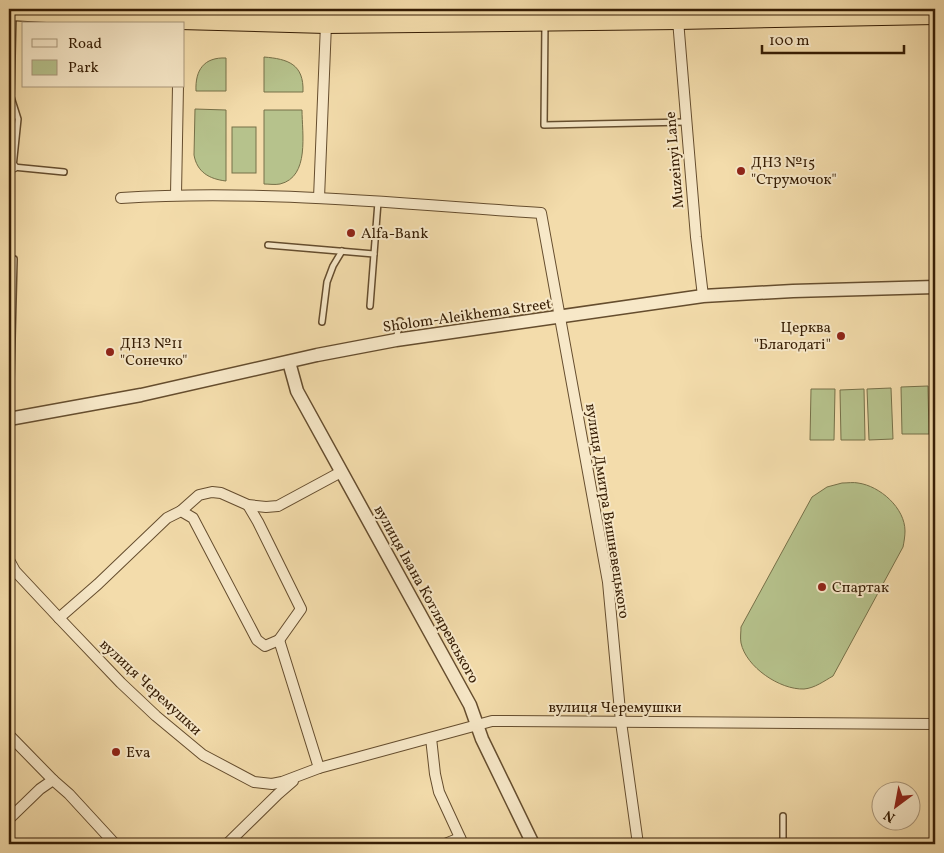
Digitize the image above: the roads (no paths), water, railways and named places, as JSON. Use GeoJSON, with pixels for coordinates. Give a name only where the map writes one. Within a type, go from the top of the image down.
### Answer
{"type":"FeatureCollection","features":[{"type":"Feature","properties":{"kind":"highway"},"geometry":{"type":"LineString","coordinates":[[11,12],[49,11],[180,22]]}},
{"type":"Feature","properties":{"kind":"highway"},"geometry":{"type":"LineString","coordinates":[[185,22],[326,24],[543,15],[678,20],[763,14],[890,12],[935,14]]}},
{"type":"Feature","properties":{"kind":"street","name":"Muzeinyi Lane"},"geometry":{"type":"LineString","coordinates":[[678,20],[703,296]]}},
{"type":"Feature","properties":{"kind":"street"},"geometry":{"type":"LineString","coordinates":[[320,198],[326,24]]}},
{"type":"Feature","properties":{"kind":"street"},"geometry":{"type":"LineString","coordinates":[[176,194],[178,88]]}},
{"type":"Feature","properties":{"kind":"street"},"geometry":{"type":"LineString","coordinates":[[121,198],[176,194],[320,198],[378,202]]}},
{"type":"Feature","properties":{"kind":"street","name":"вулиця Дмитра Вишневецького"},"geometry":{"type":"LineString","coordinates":[[378,202],[541,213],[608,582],[621,722],[638,844]]}},
{"type":"Feature","properties":{"kind":"street","name":"Sholom-Aleikhema Street"},"geometry":{"type":"LineString","coordinates":[[9,419],[141,395],[396,340],[561,318],[703,296],[793,291],[935,287]]}},
{"type":"Feature","properties":{"kind":"street","name":"вулиця Івана Котляревського"},"geometry":{"type":"LineString","coordinates":[[289,362],[297,391],[470,705],[482,739],[533,844]]}},
{"type":"Feature","properties":{"kind":"street"},"geometry":{"type":"LineString","coordinates":[[59,618],[98,584],[167,518],[181,511],[199,495],[212,492],[221,493],[248,505],[278,506],[341,472]]}},
{"type":"Feature","properties":{"kind":"street"},"geometry":{"type":"LineString","coordinates":[[181,511],[193,518],[257,640],[265,646],[279,640],[301,609],[248,505]]}},
{"type":"Feature","properties":{"kind":"street","name":"вулиця Черемушки"},"geometry":{"type":"LineString","coordinates":[[9,560],[15,571],[59,618],[121,683],[156,716],[203,755],[261,784],[272,784],[319,768],[492,721],[935,724]]}},
{"type":"Feature","properties":{"kind":"street"},"geometry":{"type":"LineString","coordinates":[[279,640],[319,768]]}},
{"type":"Feature","properties":{"kind":"street"},"geometry":{"type":"LineString","coordinates":[[9,735],[69,794],[115,844]]}},
{"type":"Feature","properties":{"kind":"street"},"geometry":{"type":"LineString","coordinates":[[431,738],[438,792],[461,841],[445,844]]}},
{"type":"Feature","properties":{"kind":"street","name":"вулиця Черемушки"},"geometry":{"type":"LineString","coordinates":[[227,844],[278,794],[303,775]]}},
{"type":"Feature","properties":{"kind":"street"},"geometry":{"type":"LineString","coordinates":[[9,819],[40,789],[53,780]]}},
{"type":"Feature","properties":{"kind":"lane"},"geometry":{"type":"LineString","coordinates":[[11,12],[11,97],[18,119],[11,168],[64,172]]}},
{"type":"Feature","properties":{"kind":"lane"},"geometry":{"type":"LineString","coordinates":[[543,15],[544,125],[686,122]]}},
{"type":"Feature","properties":{"kind":"lane"},"geometry":{"type":"LineString","coordinates":[[370,306],[378,202]]}},
{"type":"Feature","properties":{"kind":"lane"},"geometry":{"type":"LineString","coordinates":[[268,245],[374,254]]}},
{"type":"Feature","properties":{"kind":"lane"},"geometry":{"type":"LineString","coordinates":[[322,322],[327,282],[333,266],[342,251]]}},
{"type":"Feature","properties":{"kind":"lane"},"geometry":{"type":"LineString","coordinates":[[9,419],[14,259]]}},
{"type":"Feature","properties":{"kind":"lane"},"geometry":{"type":"LineString","coordinates":[[396,340],[400,321]]}},
{"type":"Feature","properties":{"kind":"lane"},"geometry":{"type":"LineString","coordinates":[[783,816],[783,844]]}},
{"type":"Feature","properties":{"kind":"place","name":"ДНЗ №15 \"Струмочок\""},"geometry":{"type":"Point","coordinates":[741,171]}},
{"type":"Feature","properties":{"kind":"place","name":"Alfa-Bank"},"geometry":{"type":"Point","coordinates":[351,233]}},
{"type":"Feature","properties":{"kind":"place","name":"Церква \"Благодаті\""},"geometry":{"type":"Point","coordinates":[841,336]}},
{"type":"Feature","properties":{"kind":"place","name":"ДНЗ №11 \"Сонечко\""},"geometry":{"type":"Point","coordinates":[110,352]}},
{"type":"Feature","properties":{"kind":"place","name":"Спартак"},"geometry":{"type":"Point","coordinates":[822,587]}},
{"type":"Feature","properties":{"kind":"place","name":"Eva"},"geometry":{"type":"Point","coordinates":[116,752]}}]}
